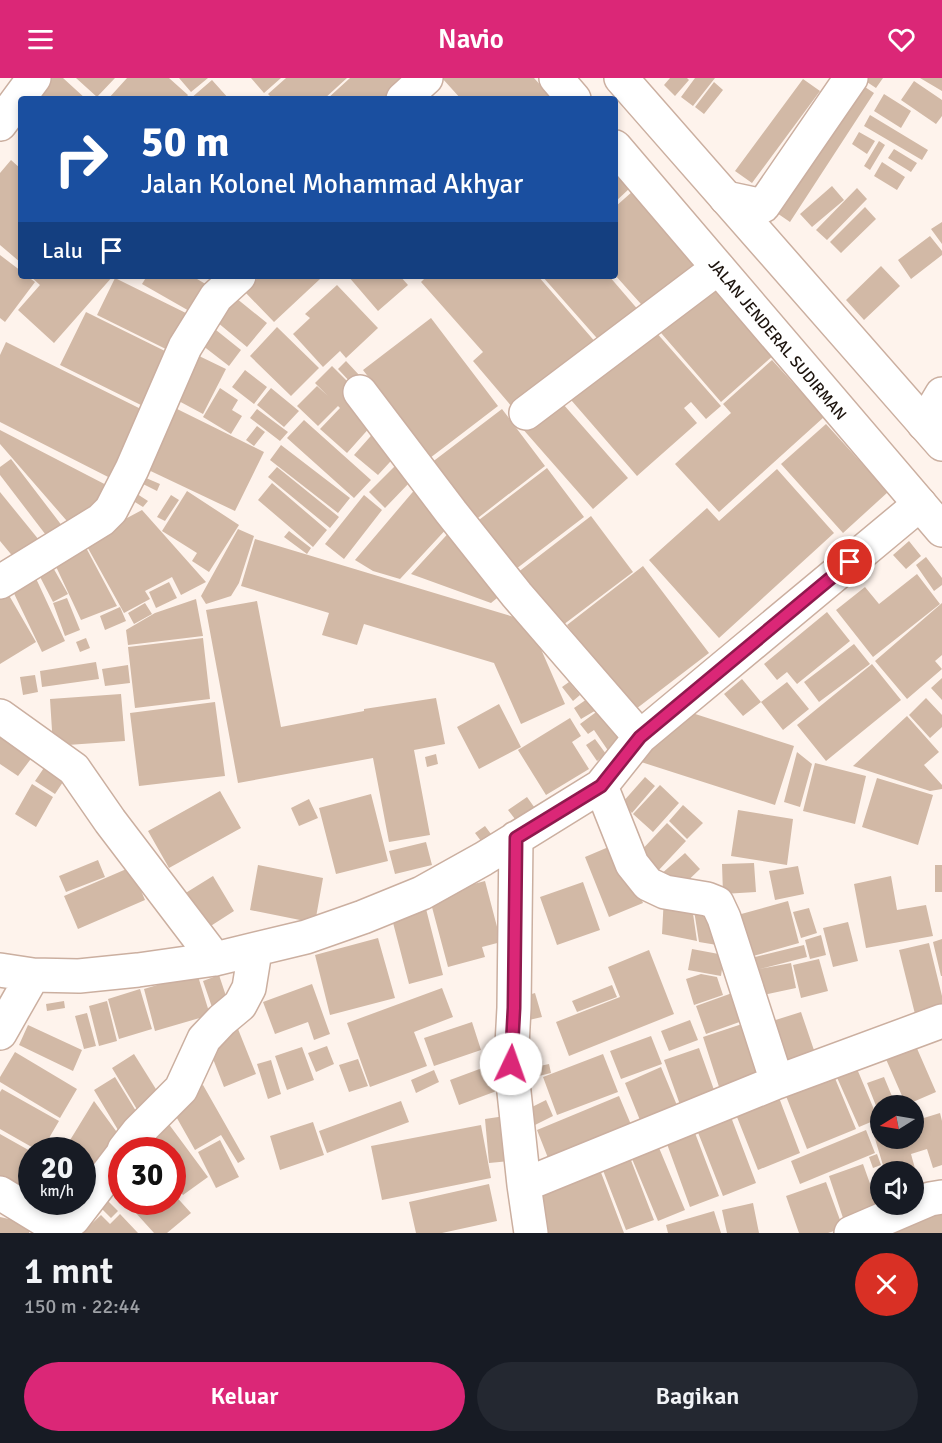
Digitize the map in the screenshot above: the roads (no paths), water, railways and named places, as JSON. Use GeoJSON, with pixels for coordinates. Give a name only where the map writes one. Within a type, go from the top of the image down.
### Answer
{"type":"FeatureCollection","features":[{"type":"Feature","properties":{"kind":"street"},"geometry":{"type":"LineString","coordinates":[[21,96],[34,78]]}},
{"type":"Feature","properties":{"kind":"street"},"geometry":{"type":"LineString","coordinates":[[406,96],[426,78]]}},
{"type":"Feature","properties":{"kind":"street"},"geometry":{"type":"LineString","coordinates":[[556,78],[571,96]]}},
{"type":"Feature","properties":{"kind":"street"},"geometry":{"type":"LineString","coordinates":[[621,78],[933,434]]}},
{"type":"Feature","properties":{"kind":"street"},"geometry":{"type":"LineString","coordinates":[[726,198],[763,206],[851,78]]}},
{"type":"Feature","properties":{"kind":"street"},"geometry":{"type":"LineString","coordinates":[[0,124],[18,100]]}},
{"type":"Feature","properties":{"kind":"street","name":"JALAN JENDERAL SUDIRMAN"},"geometry":{"type":"LineString","coordinates":[[618,151],[942,531]]}},
{"type":"Feature","properties":{"kind":"street"},"geometry":{"type":"LineString","coordinates":[[526,413],[718,268]]}},
{"type":"Feature","properties":{"kind":"street"},"geometry":{"type":"LineString","coordinates":[[0,582],[101,520],[111,510],[132,469],[185,347],[216,297],[236,279]]}},
{"type":"Feature","properties":{"kind":"street"},"geometry":{"type":"LineString","coordinates":[[360,392],[517,595],[640,737]]}},
{"type":"Feature","properties":{"kind":"street"},"geometry":{"type":"LineString","coordinates":[[933,434],[942,394]]}},
{"type":"Feature","properties":{"kind":"street"},"geometry":{"type":"LineString","coordinates":[[0,970],[33,975],[79,976],[214,959],[306,937],[422,893],[483,859],[601,786],[640,737],[920,504]]}},
{"type":"Feature","properties":{"kind":"street"},"geometry":{"type":"LineString","coordinates":[[0,716],[74,769],[110,821],[214,959]]}},
{"type":"Feature","properties":{"kind":"street"},"geometry":{"type":"LineString","coordinates":[[601,786],[632,864],[648,884],[665,892],[707,899],[717,903],[724,918],[777,1082]]}},
{"type":"Feature","properties":{"kind":"street"},"geometry":{"type":"LineString","coordinates":[[516,838],[511,1064],[531,1233]]}},
{"type":"Feature","properties":{"kind":"street"},"geometry":{"type":"LineString","coordinates":[[134,1137],[181,1089],[204,1040],[240,1005],[249,988],[255,951]]}},
{"type":"Feature","properties":{"kind":"street"},"geometry":{"type":"LineString","coordinates":[[0,1033],[33,975]]}},
{"type":"Feature","properties":{"kind":"street"},"geometry":{"type":"LineString","coordinates":[[524,1185],[777,1082],[942,1021]]}},
{"type":"Feature","properties":{"kind":"street"},"geometry":{"type":"LineString","coordinates":[[0,1193],[51,1224],[62,1223],[73,1220],[108,1174]]}},
{"type":"Feature","properties":{"kind":"street"},"geometry":{"type":"LineString","coordinates":[[851,1233],[930,1198],[942,1197]]}}]}
